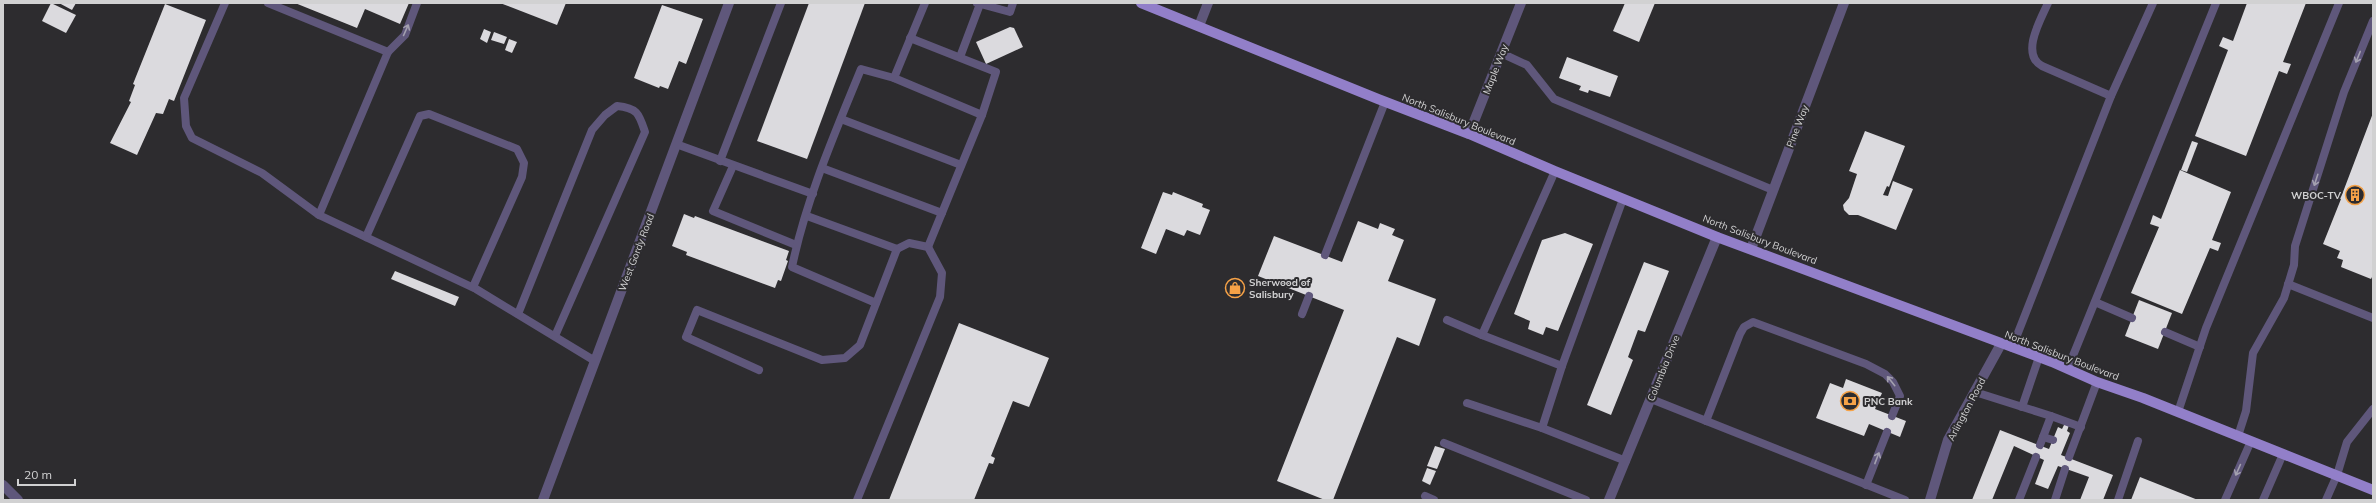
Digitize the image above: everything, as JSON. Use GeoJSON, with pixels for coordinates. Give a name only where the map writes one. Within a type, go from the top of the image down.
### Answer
{"type":"FeatureCollection","features":[{"type":"Feature","properties":{"kind":"main road","name":"North Salisbury Boulevard"},"geometry":{"type":"LineString","coordinates":[[1141,3],[1157,6],[1199,26],[1385,102],[1469,134],[1717,237],[2068,368],[2097,382],[2178,412],[2373,490]]}},
{"type":"Feature","properties":{"kind":"street","name":"West Gordy Road"},"geometry":{"type":"LineString","coordinates":[[542,500],[729,3]]}},
{"type":"Feature","properties":{"kind":"street"},"geometry":{"type":"LineString","coordinates":[[1199,26],[1208,3]]}},
{"type":"Feature","properties":{"kind":"street","name":"Maple Way"},"geometry":{"type":"LineString","coordinates":[[1469,134],[1521,3]]}},
{"type":"Feature","properties":{"kind":"street","name":"Pine Way"},"geometry":{"type":"LineString","coordinates":[[1751,249],[1844,3]]}},
{"type":"Feature","properties":{"kind":"street","name":"Columbia Drive"},"geometry":{"type":"LineString","coordinates":[[1609,500],[1626,462],[1650,399],[1717,237]]}},
{"type":"Feature","properties":{"kind":"street","name":"Arlington Road"},"geometry":{"type":"LineString","coordinates":[[1930,500],[1948,440],[2001,344]]}},
{"type":"Feature","properties":{"kind":"street"},"geometry":{"type":"LineString","coordinates":[[3,485],[18,500]]}},
{"type":"Feature","properties":{"kind":"lane"},"geometry":{"type":"LineString","coordinates":[[225,3],[184,98],[186,126],[192,138],[262,173],[319,215],[473,287],[595,361]]}},
{"type":"Feature","properties":{"kind":"lane"},"geometry":{"type":"LineString","coordinates":[[268,3],[388,52]]}},
{"type":"Feature","properties":{"kind":"lane"},"geometry":{"type":"LineString","coordinates":[[319,215],[388,52],[404,35],[417,3]]}},
{"type":"Feature","properties":{"kind":"lane"},"geometry":{"type":"LineString","coordinates":[[720,161],[781,3]]}},
{"type":"Feature","properties":{"kind":"lane"},"geometry":{"type":"LineString","coordinates":[[894,78],[925,3]]}},
{"type":"Feature","properties":{"kind":"lane"},"geometry":{"type":"LineString","coordinates":[[960,57],[978,4],[1010,12],[1013,3]]}},
{"type":"Feature","properties":{"kind":"lane"},"geometry":{"type":"LineString","coordinates":[[2048,3],[2032,47],[2034,59],[2042,66],[2112,96]]}},
{"type":"Feature","properties":{"kind":"lane"},"geometry":{"type":"LineString","coordinates":[[2012,348],[2112,96],[2152,3]]}},
{"type":"Feature","properties":{"kind":"lane"},"geometry":{"type":"LineString","coordinates":[[2068,368],[2216,3]]}},
{"type":"Feature","properties":{"kind":"lane"},"geometry":{"type":"LineString","coordinates":[[2178,412],[2200,347],[2339,3]]}},
{"type":"Feature","properties":{"kind":"lane"},"geometry":{"type":"LineString","coordinates":[[2238,436],[2246,411],[2253,353],[2284,298],[2294,265],[2295,246],[2344,92],[2373,21]]}},
{"type":"Feature","properties":{"kind":"lane"},"geometry":{"type":"LineString","coordinates":[[910,38],[996,72],[982,115],[928,247]]}},
{"type":"Feature","properties":{"kind":"lane"},"geometry":{"type":"LineString","coordinates":[[1501,53],[1526,65],[1554,99],[1773,190]]}},
{"type":"Feature","properties":{"kind":"lane"},"geometry":{"type":"LineString","coordinates":[[876,304],[792,267],[796,245],[822,168],[861,69],[894,78],[982,115]]}},
{"type":"Feature","properties":{"kind":"lane"},"geometry":{"type":"LineString","coordinates":[[1325,256],[1385,102]]}},
{"type":"Feature","properties":{"kind":"lane"},"geometry":{"type":"LineString","coordinates":[[518,314],[592,130],[605,115],[617,106],[631,108],[640,116],[645,132],[555,336]]}},
{"type":"Feature","properties":{"kind":"lane"},"geometry":{"type":"LineString","coordinates":[[366,237],[420,116],[429,114],[517,149],[524,163],[522,177],[473,287]]}},
{"type":"Feature","properties":{"kind":"lane"},"geometry":{"type":"LineString","coordinates":[[841,118],[961,165]]}},
{"type":"Feature","properties":{"kind":"lane"},"geometry":{"type":"LineString","coordinates":[[676,144],[813,194]]}},
{"type":"Feature","properties":{"kind":"lane"},"geometry":{"type":"LineString","coordinates":[[733,166],[713,210],[796,245]]}},
{"type":"Feature","properties":{"kind":"lane"},"geometry":{"type":"LineString","coordinates":[[822,168],[942,213]]}},
{"type":"Feature","properties":{"kind":"lane"},"geometry":{"type":"LineString","coordinates":[[1482,335],[1555,171]]}},
{"type":"Feature","properties":{"kind":"lane"},"geometry":{"type":"LineString","coordinates":[[1542,428],[1562,366],[1623,199]]}},
{"type":"Feature","properties":{"kind":"lane"},"geometry":{"type":"LineString","coordinates":[[807,216],[897,249]]}},
{"type":"Feature","properties":{"kind":"lane"},"geometry":{"type":"LineString","coordinates":[[759,370],[686,337],[697,310],[822,360],[845,358],[860,345],[897,249],[909,243],[928,247],[942,273],[940,298],[857,500]]}},
{"type":"Feature","properties":{"kind":"lane"},"geometry":{"type":"LineString","coordinates":[[2288,284],[2373,318]]}},
{"type":"Feature","properties":{"kind":"lane"},"geometry":{"type":"LineString","coordinates":[[1302,314],[1309,296]]}},
{"type":"Feature","properties":{"kind":"lane"},"geometry":{"type":"LineString","coordinates":[[2095,302],[2132,318]]}},
{"type":"Feature","properties":{"kind":"lane"},"geometry":{"type":"LineString","coordinates":[[1447,320],[1562,366]]}},
{"type":"Feature","properties":{"kind":"lane"},"geometry":{"type":"LineString","coordinates":[[1706,421],[1740,334],[1744,327],[1753,322],[1866,364],[1884,374],[1893,382],[1900,396],[1892,416]]}},
{"type":"Feature","properties":{"kind":"lane"},"geometry":{"type":"LineString","coordinates":[[2165,332],[2200,347]]}},
{"type":"Feature","properties":{"kind":"lane"},"geometry":{"type":"LineString","coordinates":[[2022,407],[2039,357]]}},
{"type":"Feature","properties":{"kind":"lane"},"geometry":{"type":"LineString","coordinates":[[2069,457],[2069,446],[2081,427],[2097,382]]}},
{"type":"Feature","properties":{"kind":"lane"},"geometry":{"type":"LineString","coordinates":[[1975,392],[2081,427]]}},
{"type":"Feature","properties":{"kind":"lane"},"geometry":{"type":"LineString","coordinates":[[1650,399],[1905,500]]}},
{"type":"Feature","properties":{"kind":"lane"},"geometry":{"type":"LineString","coordinates":[[1467,402],[1542,428],[1626,462]]}},
{"type":"Feature","properties":{"kind":"lane"},"geometry":{"type":"LineString","coordinates":[[2326,500],[2337,476],[2347,442],[2373,408]]}},
{"type":"Feature","properties":{"kind":"lane"},"geometry":{"type":"LineString","coordinates":[[2040,445],[2050,416]]}},
{"type":"Feature","properties":{"kind":"lane"},"geometry":{"type":"LineString","coordinates":[[1866,485],[1887,432]]}},
{"type":"Feature","properties":{"kind":"lane"},"geometry":{"type":"LineString","coordinates":[[2043,436],[2053,440]]}},
{"type":"Feature","properties":{"kind":"lane"},"geometry":{"type":"LineString","coordinates":[[2225,500],[2251,441]]}},
{"type":"Feature","properties":{"kind":"lane"},"geometry":{"type":"LineString","coordinates":[[2118,500],[2138,442]]}},
{"type":"Feature","properties":{"kind":"lane"},"geometry":{"type":"LineString","coordinates":[[1444,444],[1586,500]]}},
{"type":"Feature","properties":{"kind":"lane"},"geometry":{"type":"LineString","coordinates":[[2263,500],[2283,454]]}},
{"type":"Feature","properties":{"kind":"lane"},"geometry":{"type":"LineString","coordinates":[[2019,500],[2036,457]]}},
{"type":"Feature","properties":{"kind":"lane"},"geometry":{"type":"LineString","coordinates":[[2055,500],[2065,469]]}},
{"type":"Feature","properties":{"kind":"lane"},"geometry":{"type":"LineString","coordinates":[[1425,496],[1434,500]]}},
{"type":"Feature","properties":{"kind":"building"},"geometry":{"type":"Polygon","coordinates":[[[51,3],[76,15],[66,33],[42,21],[51,3]]]}},
{"type":"Feature","properties":{"kind":"building"},"geometry":{"type":"Polygon","coordinates":[[[59,3],[76,3],[72,10],[59,3]]]}},
{"type":"Feature","properties":{"kind":"building"},"geometry":{"type":"Polygon","coordinates":[[[295,3],[409,3],[400,24],[365,9],[357,28],[295,3]]]}},
{"type":"Feature","properties":{"kind":"building"},"geometry":{"type":"Polygon","coordinates":[[[500,3],[566,3],[557,25],[500,3]]]}},
{"type":"Feature","properties":{"kind":"building"},"geometry":{"type":"Polygon","coordinates":[[[809,3],[865,3],[807,159],[757,141],[809,3]]]}},
{"type":"Feature","properties":{"kind":"building"},"geometry":{"type":"Polygon","coordinates":[[[1625,3],[1655,3],[1639,42],[1613,31],[1625,3]]]}},
{"type":"Feature","properties":{"kind":"building"},"geometry":{"type":"Polygon","coordinates":[[[2247,3],[2306,3],[2283,62],[2291,64],[2287,74],[2279,71],[2246,156],[2195,136],[2228,50],[2219,46],[2223,37],[2233,41],[2247,3]]]}},
{"type":"Feature","properties":{"kind":"building"},"geometry":{"type":"Polygon","coordinates":[[[165,4],[206,20],[174,101],[169,99],[163,114],[156,113],[137,155],[110,143],[131,102],[129,101],[135,85],[133,84],[165,4]]]}},
{"type":"Feature","properties":{"kind":"building"},"geometry":{"type":"Polygon","coordinates":[[[662,5],[703,19],[686,64],[679,61],[668,89],[660,86],[659,88],[634,78],[662,5]]]}},
{"type":"Feature","properties":{"kind":"building"},"geometry":{"type":"Polygon","coordinates":[[[1010,27],[1014,28],[1023,47],[986,64],[976,42],[1010,27]]]}},
{"type":"Feature","properties":{"kind":"building"},"geometry":{"type":"Polygon","coordinates":[[[484,29],[491,32],[487,43],[480,39],[484,29]]]}},
{"type":"Feature","properties":{"kind":"building"},"geometry":{"type":"Polygon","coordinates":[[[494,32],[507,37],[504,44],[491,40],[494,32]]]}},
{"type":"Feature","properties":{"kind":"building"},"geometry":{"type":"Polygon","coordinates":[[[509,39],[517,42],[512,53],[505,50],[509,39]]]}},
{"type":"Feature","properties":{"kind":"building"},"geometry":{"type":"Polygon","coordinates":[[[1567,57],[1618,76],[1610,97],[1589,90],[1588,93],[1579,90],[1581,86],[1559,78],[1567,57]]]}},
{"type":"Feature","properties":{"kind":"building","name":"WBOC-TV"},"geometry":{"type":"Polygon","coordinates":[[[2373,113],[2373,275],[2371,279],[2341,267],[2343,260],[2337,258],[2340,251],[2323,244],[2341,199],[2337,198],[2340,191],[2343,192],[2373,113]]]}},
{"type":"Feature","properties":{"kind":"building"},"geometry":{"type":"Polygon","coordinates":[[[1865,131],[1905,146],[1889,187],[1887,186],[1883,195],[1888,196],[1893,181],[1913,189],[1896,230],[1858,215],[1849,215],[1844,210],[1843,205],[1849,198],[1857,174],[1849,171],[1865,131]]]}},
{"type":"Feature","properties":{"kind":"building"},"geometry":{"type":"Polygon","coordinates":[[[2192,141],[2198,143],[2187,172],[2181,170],[2192,141]]]}},
{"type":"Feature","properties":{"kind":"building"},"geometry":{"type":"Polygon","coordinates":[[[2180,170],[2231,192],[2212,240],[2221,243],[2218,251],[2210,248],[2182,314],[2131,293],[2159,227],[2150,224],[2153,215],[2161,219],[2180,170]]]}},
{"type":"Feature","properties":{"kind":"building"},"geometry":{"type":"Polygon","coordinates":[[[1163,192],[1172,195],[1173,192],[1203,204],[1202,207],[1210,210],[1200,235],[1187,230],[1184,236],[1166,229],[1156,254],[1141,248],[1163,192]]]}},
{"type":"Feature","properties":{"kind":"building"},"geometry":{"type":"Polygon","coordinates":[[[684,214],[694,218],[695,216],[789,251],[786,260],[788,261],[781,281],[778,280],[775,288],[686,255],[687,252],[672,246],[684,214]]]}},
{"type":"Feature","properties":{"kind":"building"},"geometry":{"type":"Polygon","coordinates":[[[1358,221],[1378,229],[1380,223],[1395,229],[1392,235],[1404,240],[1388,281],[1436,299],[1419,346],[1397,337],[1333,500],[1325,500],[1277,481],[1344,310],[1258,276],[1274,236],[1342,262],[1358,221]]]}},
{"type":"Feature","properties":{"kind":"building"},"geometry":{"type":"Polygon","coordinates":[[[1565,233],[1593,244],[1558,331],[1546,327],[1543,335],[1528,329],[1530,321],[1514,314],[1542,240],[1565,233]]]}},
{"type":"Feature","properties":{"kind":"building"},"geometry":{"type":"Polygon","coordinates":[[[1644,262],[1669,271],[1645,332],[1638,330],[1628,357],[1633,360],[1611,415],[1587,405],[1644,262]]]}},
{"type":"Feature","properties":{"kind":"building"},"geometry":{"type":"Polygon","coordinates":[[[395,271],[459,297],[455,306],[391,279],[395,271]]]}},
{"type":"Feature","properties":{"kind":"building"},"geometry":{"type":"Polygon","coordinates":[[[2139,300],[2172,313],[2158,349],[2125,336],[2139,300]]]}},
{"type":"Feature","properties":{"kind":"building"},"geometry":{"type":"Polygon","coordinates":[[[959,323],[1049,358],[1029,407],[1013,401],[991,456],[995,458],[993,464],[989,463],[974,500],[889,500],[959,323]]]}},
{"type":"Feature","properties":{"kind":"building","name":"PNC Bank"},"geometry":{"type":"Polygon","coordinates":[[[1846,379],[1882,393],[1875,409],[1906,421],[1900,437],[1869,424],[1864,436],[1816,418],[1830,383],[1843,388],[1846,379]]]}},
{"type":"Feature","properties":{"kind":"building"},"geometry":{"type":"Polygon","coordinates":[[[2065,423],[2069,425],[2067,431],[2070,433],[2061,455],[2113,475],[2103,500],[2080,500],[2089,477],[2058,466],[2048,489],[2035,484],[2044,460],[2014,446],[1992,500],[1972,500],[2000,430],[2049,449],[2058,427],[2062,429],[2065,423]]]}},
{"type":"Feature","properties":{"kind":"building"},"geometry":{"type":"Polygon","coordinates":[[[1435,446],[1445,449],[1437,469],[1427,466],[1435,446]]]}},
{"type":"Feature","properties":{"kind":"building"},"geometry":{"type":"Polygon","coordinates":[[[1427,468],[1436,471],[1430,485],[1422,481],[1427,468]]]}},
{"type":"Feature","properties":{"kind":"building"},"geometry":{"type":"Polygon","coordinates":[[[2140,477],[2198,500],[2131,500],[2140,477]]]}},
{"type":"Feature","properties":{"kind":"place","name":"WBOC-TV"},"geometry":{"type":"Point","coordinates":[2355,195]}},
{"type":"Feature","properties":{"kind":"place","name":"Sherwood of Salisbury"},"geometry":{"type":"Point","coordinates":[1235,288]}},
{"type":"Feature","properties":{"kind":"place","name":"PNC Bank"},"geometry":{"type":"Point","coordinates":[1850,401]}}]}
